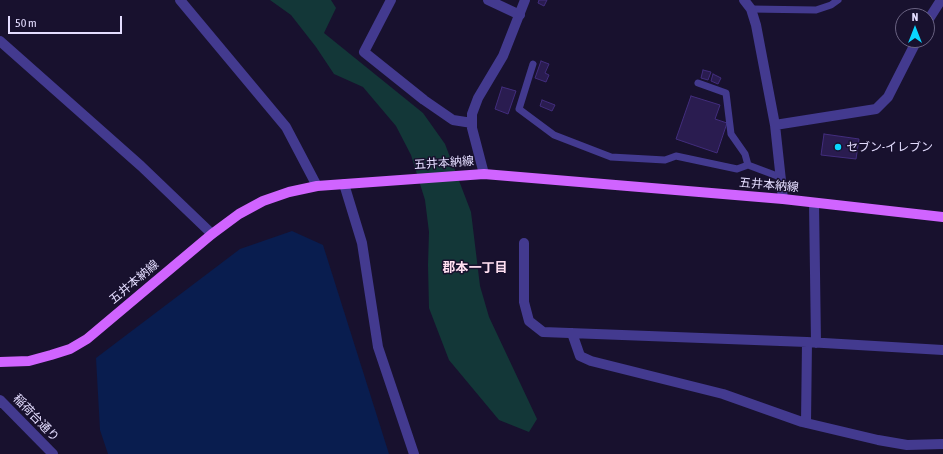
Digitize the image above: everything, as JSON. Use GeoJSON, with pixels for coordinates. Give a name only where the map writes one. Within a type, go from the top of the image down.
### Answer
{"type":"FeatureCollection","features":[{"type":"Feature","properties":{"kind":"main road","name":"五井本納線"},"geometry":{"type":"LineString","coordinates":[[0,362],[29,361],[70,348],[87,339],[212,234],[239,214],[264,201],[289,192],[317,186],[484,174],[782,199],[943,217]]}},
{"type":"Feature","properties":{"kind":"street"},"geometry":{"type":"LineString","coordinates":[[180,0],[286,127],[317,186]]}},
{"type":"Feature","properties":{"kind":"street"},"geometry":{"type":"LineString","coordinates":[[392,0],[364,52],[424,100],[453,120],[472,123]]}},
{"type":"Feature","properties":{"kind":"street"},"geometry":{"type":"LineString","coordinates":[[488,0],[520,15]]}},
{"type":"Feature","properties":{"kind":"street"},"geometry":{"type":"LineString","coordinates":[[484,174],[472,128],[472,114],[478,98],[504,56],[525,0]]}},
{"type":"Feature","properties":{"kind":"street"},"geometry":{"type":"LineString","coordinates":[[744,0],[751,8],[756,25],[775,125],[782,199]]}},
{"type":"Feature","properties":{"kind":"street"},"geometry":{"type":"LineString","coordinates":[[935,9],[941,0]]}},
{"type":"Feature","properties":{"kind":"street"},"geometry":{"type":"LineString","coordinates":[[0,41],[142,166],[212,234]]}},
{"type":"Feature","properties":{"kind":"street"},"geometry":{"type":"LineString","coordinates":[[775,125],[876,110],[888,97],[913,48]]}},
{"type":"Feature","properties":{"kind":"street"},"geometry":{"type":"LineString","coordinates":[[344,184],[362,243],[378,347],[414,454]]}},
{"type":"Feature","properties":{"kind":"street"},"geometry":{"type":"LineString","coordinates":[[806,423],[811,343],[814,203]]}},
{"type":"Feature","properties":{"kind":"street"},"geometry":{"type":"LineString","coordinates":[[524,243],[524,302],[529,321],[543,332],[943,350]]}},
{"type":"Feature","properties":{"kind":"street"},"geometry":{"type":"LineString","coordinates":[[572,333],[580,356],[591,361],[723,394],[806,423],[878,440],[907,445],[943,444]]}},
{"type":"Feature","properties":{"kind":"street","name":"稲荷台通り"},"geometry":{"type":"LineString","coordinates":[[0,400],[53,454]]}},
{"type":"Feature","properties":{"kind":"lane"},"geometry":{"type":"LineString","coordinates":[[751,8],[816,10],[831,5],[838,0]]}},
{"type":"Feature","properties":{"kind":"lane"},"geometry":{"type":"LineString","coordinates":[[533,64],[519,109],[554,135],[611,157],[665,160],[676,156],[737,169],[748,165],[780,177]]}},
{"type":"Feature","properties":{"kind":"lane"},"geometry":{"type":"LineString","coordinates":[[698,83],[726,93],[731,134],[745,154],[748,165]]}},
{"type":"Feature","properties":{"kind":"green space"},"geometry":{"type":"Polygon","coordinates":[[[270,0],[331,0],[336,8],[324,33],[423,113],[445,144],[471,212],[480,286],[489,317],[537,419],[529,432],[499,420],[449,360],[429,308],[429,232],[425,200],[411,155],[396,126],[363,87],[334,74],[316,47],[291,15],[270,0]]]}},
{"type":"Feature","properties":{"kind":"water"},"geometry":{"type":"Polygon","coordinates":[[[292,231],[323,245],[389,454],[108,454],[100,430],[96,358],[240,249],[292,231]]]}},
{"type":"Feature","properties":{"kind":"building"},"geometry":{"type":"Polygon","coordinates":[[[539,0],[547,0],[544,6],[538,3],[539,0]]]}},
{"type":"Feature","properties":{"kind":"building"},"geometry":{"type":"Polygon","coordinates":[[[541,61],[549,64],[545,73],[549,75],[546,82],[535,78],[541,61]]]}},
{"type":"Feature","properties":{"kind":"building"},"geometry":{"type":"Polygon","coordinates":[[[703,70],[711,72],[708,80],[701,78],[703,70]]]}},
{"type":"Feature","properties":{"kind":"building"},"geometry":{"type":"Polygon","coordinates":[[[713,74],[721,78],[718,84],[711,81],[713,74]]]}},
{"type":"Feature","properties":{"kind":"building"},"geometry":{"type":"Polygon","coordinates":[[[502,87],[516,91],[508,114],[495,109],[502,87]]]}},
{"type":"Feature","properties":{"kind":"building"},"geometry":{"type":"Polygon","coordinates":[[[691,96],[720,105],[715,119],[727,123],[717,153],[676,139],[691,96]]]}},
{"type":"Feature","properties":{"kind":"building"},"geometry":{"type":"Polygon","coordinates":[[[542,100],[555,105],[552,111],[540,106],[542,100]]]}},
{"type":"Feature","properties":{"kind":"building"},"geometry":{"type":"Polygon","coordinates":[[[824,134],[859,139],[856,159],[821,155],[824,134]]]}},
{"type":"Feature","properties":{"kind":"place","name":"セブン-イレブン"},"geometry":{"type":"Point","coordinates":[838,147]}},
{"type":"Feature","properties":{"kind":"district","name":"郡本一丁目"},"geometry":{"type":"Point","coordinates":[475,268]}}]}
